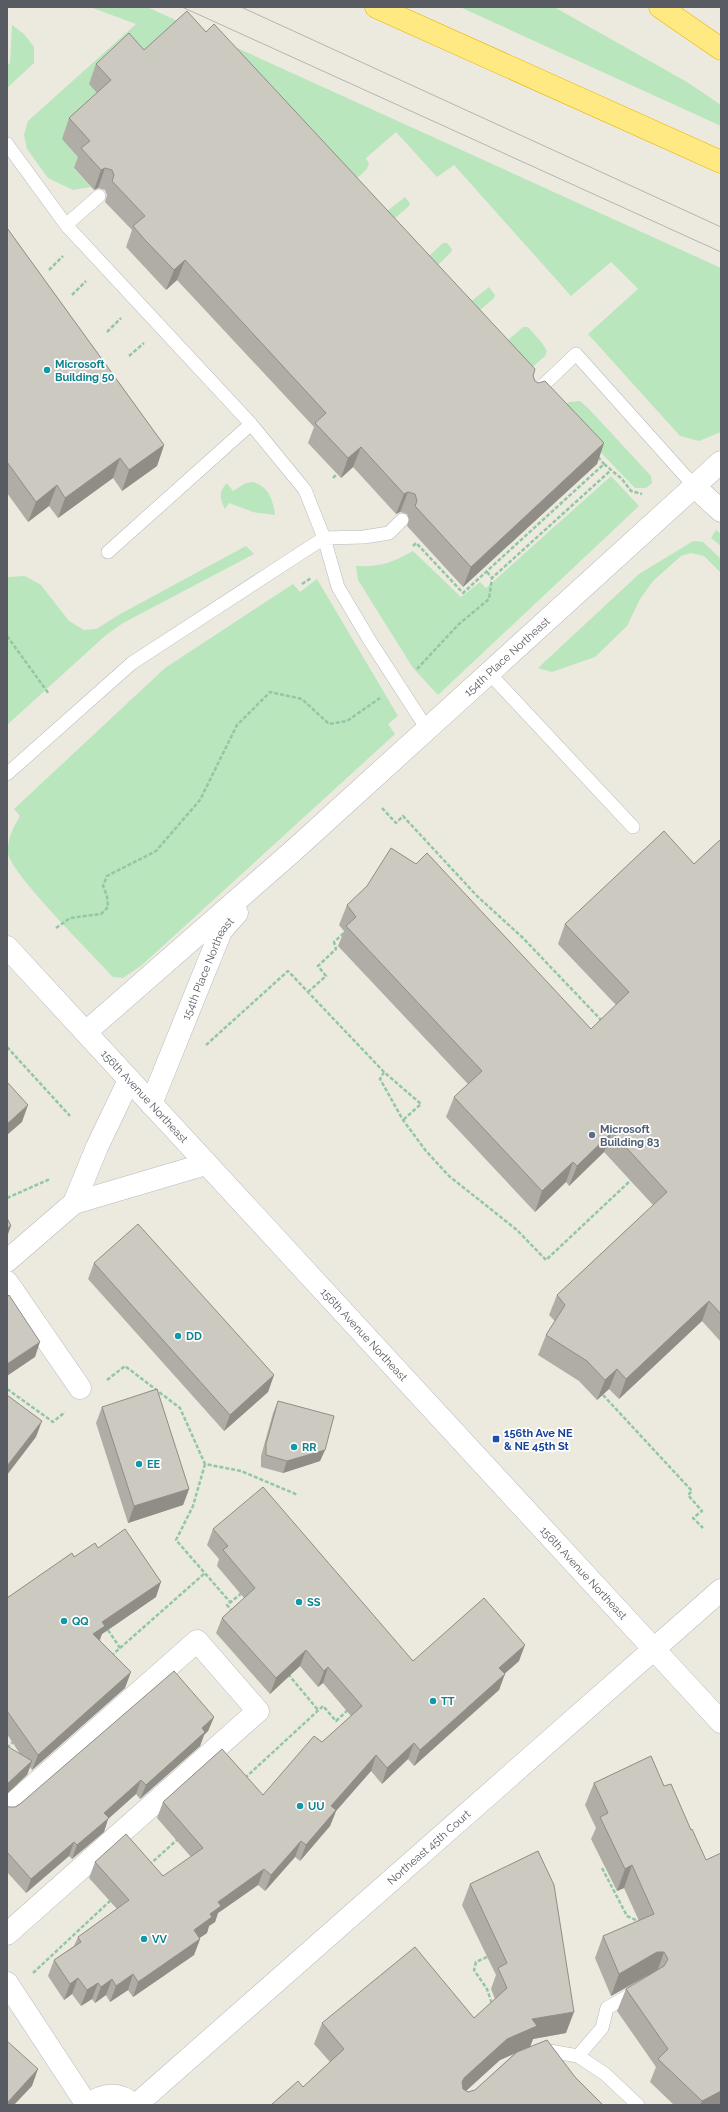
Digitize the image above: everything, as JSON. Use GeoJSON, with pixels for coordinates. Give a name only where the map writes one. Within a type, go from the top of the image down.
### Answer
{"type":"FeatureCollection","features":[{"type":"Feature","properties":{"kind":"highway"},"geometry":{"type":"LineString","coordinates":[[376,7],[721,162]]}},
{"type":"Feature","properties":{"kind":"highway"},"geometry":{"type":"LineString","coordinates":[[660,7],[721,49]]}},
{"type":"Feature","properties":{"kind":"street","name":"154th Place Northeast"},"geometry":{"type":"LineString","coordinates":[[86,1032],[293,851],[721,462]]}},
{"type":"Feature","properties":{"kind":"street"},"geometry":{"type":"LineString","coordinates":[[695,487],[721,511]]}},
{"type":"Feature","properties":{"kind":"street","name":"154th Place Northeast"},"geometry":{"type":"LineString","coordinates":[[151,1104],[221,931],[293,851]]}},
{"type":"Feature","properties":{"kind":"street","name":"156th Avenue Northeast"},"geometry":{"type":"LineString","coordinates":[[7,947],[721,1722]]}},
{"type":"Feature","properties":{"kind":"street"},"geometry":{"type":"LineString","coordinates":[[74,1203],[97,1147],[129,1080]]}},
{"type":"Feature","properties":{"kind":"street"},"geometry":{"type":"LineString","coordinates":[[7,1261],[74,1203],[206,1164]]}},
{"type":"Feature","properties":{"kind":"street"},"geometry":{"type":"LineString","coordinates":[[7,1282],[80,1388]]}},
{"type":"Feature","properties":{"kind":"street","name":"Northeast 45th Court"},"geometry":{"type":"LineString","coordinates":[[88,2105],[96,2099],[117,2095],[127,2099],[135,2105],[721,1590]]}},
{"type":"Feature","properties":{"kind":"street"},"geometry":{"type":"LineString","coordinates":[[7,1809],[197,1641],[258,1711],[7,1934]]}},
{"type":"Feature","properties":{"kind":"street"},"geometry":{"type":"LineString","coordinates":[[8,1985],[88,2105]]}},
{"type":"Feature","properties":{"kind":"lane"},"geometry":{"type":"LineString","coordinates":[[7,144],[66,225],[251,424],[305,490],[324,538],[338,587],[370,642],[427,729]]}},
{"type":"Feature","properties":{"kind":"lane"},"geometry":{"type":"LineString","coordinates":[[66,225],[98,196]]}},
{"type":"Feature","properties":{"kind":"lane"},"geometry":{"type":"LineString","coordinates":[[532,395],[576,354],[695,487]]}},
{"type":"Feature","properties":{"kind":"lane"},"geometry":{"type":"LineString","coordinates":[[108,552],[251,424]]}},
{"type":"Feature","properties":{"kind":"lane"},"geometry":{"type":"LineString","coordinates":[[7,774],[132,663],[324,538],[389,533],[402,520]]}},
{"type":"Feature","properties":{"kind":"lane"},"geometry":{"type":"LineString","coordinates":[[489,673],[632,827]]}},
{"type":"Feature","properties":{"kind":"lane"},"geometry":{"type":"LineString","coordinates":[[578,2056],[602,2028],[607,2008],[646,1986]]}},
{"type":"Feature","properties":{"kind":"lane"},"geometry":{"type":"LineString","coordinates":[[531,2056],[544,2050],[578,2056],[605,2074],[638,2105]]}},
{"type":"Feature","properties":{"kind":"path"},"geometry":{"type":"LineString","coordinates":[[49,270],[66,253]]}},
{"type":"Feature","properties":{"kind":"path"},"geometry":{"type":"LineString","coordinates":[[72,295],[90,278]]}},
{"type":"Feature","properties":{"kind":"path"},"geometry":{"type":"LineString","coordinates":[[107,332],[124,315]]}},
{"type":"Feature","properties":{"kind":"path"},"geometry":{"type":"LineString","coordinates":[[129,356],[147,340]]}},
{"type":"Feature","properties":{"kind":"path"},"geometry":{"type":"LineString","coordinates":[[594,453],[610,471],[622,479],[631,491],[641,494],[646,493]]}},
{"type":"Feature","properties":{"kind":"path"},"geometry":{"type":"LineString","coordinates":[[419,546],[463,593],[604,464]]}},
{"type":"Feature","properties":{"kind":"path"},"geometry":{"type":"LineString","coordinates":[[56,928],[70,918],[101,914],[108,907],[107,896],[103,886],[107,876],[156,851],[200,800],[237,725],[270,692],[302,699],[329,724],[347,721],[412,675],[458,626],[489,599],[492,578],[610,471]]}},
{"type":"Feature","properties":{"kind":"path"},"geometry":{"type":"LineString","coordinates":[[333,478],[337,474]]}},
{"type":"Feature","properties":{"kind":"path"},"geometry":{"type":"LineString","coordinates":[[487,572],[492,578]]}},
{"type":"Feature","properties":{"kind":"path"},"geometry":{"type":"LineString","coordinates":[[7,636],[49,694]]}},
{"type":"Feature","properties":{"kind":"path"},"geometry":{"type":"LineString","coordinates":[[384,810],[396,823],[403,816],[477,896],[523,938],[607,1026]]}},
{"type":"Feature","properties":{"kind":"path"},"geometry":{"type":"LineString","coordinates":[[308,992],[326,976],[318,966],[336,949],[334,942],[344,932]]}},
{"type":"Feature","properties":{"kind":"path"},"geometry":{"type":"LineString","coordinates":[[217,1036],[288,971],[384,1072],[421,1104],[402,1120]]}},
{"type":"Feature","properties":{"kind":"path"},"geometry":{"type":"LineString","coordinates":[[7,1047],[70,1116]]}},
{"type":"Feature","properties":{"kind":"path"},"geometry":{"type":"LineString","coordinates":[[384,1072],[380,1079],[402,1120],[426,1151],[449,1176],[517,1230],[546,1260],[631,1180]]}},
{"type":"Feature","properties":{"kind":"path"},"geometry":{"type":"LineString","coordinates":[[7,1198],[50,1179]]}},
{"type":"Feature","properties":{"kind":"path"},"geometry":{"type":"LineString","coordinates":[[101,1384],[125,1366],[180,1408],[206,1464],[193,1506],[176,1540],[230,1602]]}},
{"type":"Feature","properties":{"kind":"path"},"geometry":{"type":"LineString","coordinates":[[7,1389],[53,1422],[71,1408]]}},
{"type":"Feature","properties":{"kind":"path"},"geometry":{"type":"LineString","coordinates":[[603,1395],[692,1491],[688,1496],[702,1511],[693,1518],[703,1528]]}},
{"type":"Feature","properties":{"kind":"path"},"geometry":{"type":"LineString","coordinates":[[206,1464],[241,1471],[298,1495]]}},
{"type":"Feature","properties":{"kind":"path"},"geometry":{"type":"LineString","coordinates":[[109,1658],[205,1573]]}},
{"type":"Feature","properties":{"kind":"path"},"geometry":{"type":"LineString","coordinates":[[237,1616],[227,1605],[245,1590]]}},
{"type":"Feature","properties":{"kind":"path"},"geometry":{"type":"LineString","coordinates":[[108,1630],[120,1648]]}},
{"type":"Feature","properties":{"kind":"path"},"geometry":{"type":"LineString","coordinates":[[282,1668],[318,1710]]}},
{"type":"Feature","properties":{"kind":"path"},"geometry":{"type":"LineString","coordinates":[[242,1780],[323,1706],[336,1721],[352,1707]]}},
{"type":"Feature","properties":{"kind":"path"},"geometry":{"type":"LineString","coordinates":[[7,1748],[18,1738]]}},
{"type":"Feature","properties":{"kind":"path"},"geometry":{"type":"LineString","coordinates":[[143,1871],[184,1833]]}},
{"type":"Feature","properties":{"kind":"path"},"geometry":{"type":"LineString","coordinates":[[602,1868],[627,1916],[646,1926]]}},
{"type":"Feature","properties":{"kind":"path"},"geometry":{"type":"LineString","coordinates":[[8,1985],[28,1977],[115,1896]]}},
{"type":"Feature","properties":{"kind":"path"},"geometry":{"type":"LineString","coordinates":[[486,1957],[476,1962],[474,1970],[487,1989],[494,2009]]}},
{"type":"Feature","properties":{"kind":"green space"},"geometry":{"type":"Polygon","coordinates":[[[90,7],[147,7],[721,268],[721,432],[699,441],[680,436],[588,334],[638,289],[611,262],[571,296],[454,165],[437,177],[396,132],[366,158],[369,164],[367,169],[355,180],[386,212],[405,197],[410,203],[409,206],[394,219],[428,257],[443,243],[447,243],[452,249],[451,252],[437,266],[470,302],[489,287],[495,295],[494,298],[479,311],[506,342],[523,327],[528,327],[542,343],[547,351],[545,356],[518,380],[103,100],[82,161],[74,169],[91,187],[73,190],[48,178],[27,149],[24,135],[28,121],[136,24],[90,7]]]}},
{"type":"Feature","properties":{"kind":"green space"},"geometry":{"type":"Polygon","coordinates":[[[460,7],[554,7],[687,82],[721,105],[721,126],[460,7]]]}},
{"type":"Feature","properties":{"kind":"green space"},"geometry":{"type":"Polygon","coordinates":[[[12,25],[24,34],[34,47],[34,63],[7,88],[7,63],[10,64],[12,25]]]}},
{"type":"Feature","properties":{"kind":"green space"},"geometry":{"type":"Polygon","coordinates":[[[580,401],[651,476],[652,483],[646,488],[635,488],[559,409],[569,402],[580,401]]]}},
{"type":"Feature","properties":{"kind":"green space"},"geometry":{"type":"Polygon","coordinates":[[[611,476],[639,506],[438,695],[413,668],[358,580],[356,566],[379,565],[398,559],[413,551],[461,597],[480,582],[486,588],[611,476]]]}},
{"type":"Feature","properties":{"kind":"green space"},"geometry":{"type":"Polygon","coordinates":[[[253,482],[263,487],[269,495],[273,504],[275,515],[253,512],[229,503],[225,509],[222,502],[221,493],[222,489],[227,483],[233,491],[246,483],[253,482]]]}},
{"type":"Feature","properties":{"kind":"green space"},"geometry":{"type":"Polygon","coordinates":[[[716,530],[721,534],[721,546],[711,538],[716,530]]]}},
{"type":"Feature","properties":{"kind":"green space"},"geometry":{"type":"Polygon","coordinates":[[[693,541],[703,542],[721,559],[721,573],[704,556],[691,553],[681,556],[653,581],[640,599],[627,626],[595,657],[552,672],[538,668],[639,574],[693,541]]]}},
{"type":"Feature","properties":{"kind":"green space"},"geometry":{"type":"Polygon","coordinates":[[[246,546],[254,554],[123,623],[106,635],[7,725],[7,577],[25,576],[41,585],[69,621],[84,630],[96,629],[122,613],[246,546]]]}},
{"type":"Feature","properties":{"kind":"green space"},"geometry":{"type":"Polygon","coordinates":[[[317,579],[398,716],[388,724],[395,734],[142,965],[123,978],[113,977],[37,896],[12,863],[8,853],[8,843],[20,816],[14,809],[165,668],[293,584],[300,592],[317,579]]]}},
{"type":"Feature","properties":{"kind":"building"},"geometry":{"type":"Polygon","coordinates":[[[187,11],[206,32],[214,24],[535,369],[533,376],[535,381],[538,383],[545,381],[604,443],[471,567],[415,506],[417,501],[415,494],[408,492],[404,494],[361,447],[348,458],[315,423],[326,413],[185,260],[174,270],[145,240],[133,226],[145,216],[112,181],[114,175],[112,170],[105,168],[101,170],[81,148],[90,141],[69,118],[111,80],[96,64],[129,33],[144,50],[187,11]]]}},
{"type":"Feature","properties":{"kind":"building","name":"Microsoft Building 50"},"geometry":{"type":"Polygon","coordinates":[[[7,228],[164,445],[129,470],[120,458],[65,498],[57,485],[36,502],[7,462],[7,228]]]}},
{"type":"Feature","properties":{"kind":"building","name":"Microsoft Building 83"},"geometry":{"type":"Polygon","coordinates":[[[664,831],[694,864],[721,839],[721,1314],[709,1301],[626,1379],[617,1369],[605,1380],[587,1361],[546,1335],[565,1305],[557,1295],[667,1192],[612,1132],[577,1166],[573,1162],[542,1191],[454,1097],[482,1071],[346,926],[356,917],[347,905],[367,886],[391,848],[416,864],[427,853],[591,1029],[629,992],[565,924],[664,831]]]}},
{"type":"Feature","properties":{"kind":"building"},"geometry":{"type":"Polygon","coordinates":[[[7,1082],[28,1105],[7,1124],[7,1082]]]}},
{"type":"Feature","properties":{"kind":"building"},"geometry":{"type":"Polygon","coordinates":[[[7,1218],[11,1226],[7,1228],[7,1218]]]}},
{"type":"Feature","properties":{"kind":"building","name":"DD"},"geometry":{"type":"Polygon","coordinates":[[[138,1224],[274,1375],[230,1415],[94,1263],[138,1224]]]}},
{"type":"Feature","properties":{"kind":"building"},"geometry":{"type":"Polygon","coordinates":[[[9,1295],[40,1342],[7,1364],[7,1297],[9,1295]]]}},
{"type":"Feature","properties":{"kind":"building","name":"EE"},"geometry":{"type":"Polygon","coordinates":[[[157,1389],[189,1489],[134,1506],[102,1407],[157,1389]]]}},
{"type":"Feature","properties":{"kind":"building"},"geometry":{"type":"Polygon","coordinates":[[[7,1395],[42,1421],[7,1466],[7,1395]]]}},
{"type":"Feature","properties":{"kind":"building","name":"RR"},"geometry":{"type":"Polygon","coordinates":[[[278,1401],[334,1416],[325,1450],[287,1461],[266,1455],[266,1444],[278,1401]]]}},
{"type":"Feature","properties":{"kind":"building"},"geometry":{"type":"Polygon","coordinates":[[[263,1487],[413,1661],[484,1598],[525,1645],[499,1668],[505,1674],[420,1750],[414,1743],[387,1768],[376,1755],[331,1806],[336,1810],[306,1845],[301,1841],[271,1875],[264,1869],[218,1902],[221,1906],[210,1914],[212,1917],[194,1930],[200,1939],[138,1982],[133,1974],[116,1986],[112,1979],[101,1987],[98,1983],[87,1990],[78,1978],[70,1984],[54,1960],[81,1942],[78,1937],[129,1900],[95,1862],[126,1834],[163,1876],[203,1848],[163,1802],[222,1749],[263,1795],[314,1736],[322,1742],[362,1706],[328,1667],[324,1671],[306,1650],[276,1678],[222,1618],[255,1588],[223,1550],[228,1546],[213,1529],[263,1487]]]}},
{"type":"Feature","properties":{"kind":"building"},"geometry":{"type":"Polygon","coordinates":[[[125,1529],[161,1582],[102,1622],[105,1626],[93,1634],[131,1672],[38,1755],[7,1711],[7,1598],[72,1553],[74,1557],[95,1543],[98,1548],[125,1529]]]}},
{"type":"Feature","properties":{"kind":"building"},"geometry":{"type":"Polygon","coordinates":[[[174,1671],[214,1717],[202,1728],[205,1732],[146,1785],[141,1780],[104,1813],[109,1818],[77,1845],[74,1842],[31,1879],[7,1852],[7,1806],[15,1807],[20,1804],[174,1671]]]}},
{"type":"Feature","properties":{"kind":"building"},"geometry":{"type":"Polygon","coordinates":[[[7,1746],[32,1761],[7,1784],[7,1746]]]}},
{"type":"Feature","properties":{"kind":"building"},"geometry":{"type":"Polygon","coordinates":[[[651,1756],[664,1786],[671,1784],[706,1860],[721,1853],[721,2091],[702,2101],[658,2059],[668,2049],[626,1989],[664,1966],[668,1959],[664,1952],[657,1952],[619,1974],[603,1936],[654,1914],[632,1865],[625,1869],[600,1817],[608,1813],[594,1783],[651,1756]]]}},
{"type":"Feature","properties":{"kind":"building"},"geometry":{"type":"Polygon","coordinates":[[[538,1851],[554,1885],[574,2012],[532,2019],[537,2026],[507,2039],[464,2078],[462,2082],[463,2089],[468,2092],[475,2090],[517,2052],[547,2040],[575,2077],[603,2105],[271,2105],[298,2081],[303,2087],[344,2049],[322,2023],[415,1947],[474,2018],[507,1988],[498,1968],[507,1963],[470,1884],[538,1851]]]}},
{"type":"Feature","properties":{"kind":"building"},"geometry":{"type":"Polygon","coordinates":[[[7,2041],[38,2069],[7,2103],[7,2041]]]}},
{"type":"Feature","properties":{"kind":"tram line"},"geometry":{"type":"LineString","coordinates":[[182,7],[721,252]]}},
{"type":"Feature","properties":{"kind":"tram line"},"geometry":{"type":"LineString","coordinates":[[241,7],[721,227]]}},
{"type":"Feature","properties":{"kind":"place","name":"Microsoft Building 50"},"geometry":{"type":"Point","coordinates":[47,370]}},
{"type":"Feature","properties":{"kind":"place","name":"Microsoft Building 83"},"geometry":{"type":"Point","coordinates":[592,1135]}},
{"type":"Feature","properties":{"kind":"place","name":"DD"},"geometry":{"type":"Point","coordinates":[178,1336]}},
{"type":"Feature","properties":{"kind":"place","name":"156th Ave NE & NE 45th St"},"geometry":{"type":"Point","coordinates":[496,1439]}},
{"type":"Feature","properties":{"kind":"place","name":"RR"},"geometry":{"type":"Point","coordinates":[294,1447]}},
{"type":"Feature","properties":{"kind":"place","name":"EE"},"geometry":{"type":"Point","coordinates":[139,1464]}},
{"type":"Feature","properties":{"kind":"place","name":"SS"},"geometry":{"type":"Point","coordinates":[299,1602]}},
{"type":"Feature","properties":{"kind":"place","name":"QQ"},"geometry":{"type":"Point","coordinates":[64,1621]}},
{"type":"Feature","properties":{"kind":"place","name":"TT"},"geometry":{"type":"Point","coordinates":[433,1701]}},
{"type":"Feature","properties":{"kind":"place","name":"UU"},"geometry":{"type":"Point","coordinates":[300,1806]}},
{"type":"Feature","properties":{"kind":"place","name":"VV"},"geometry":{"type":"Point","coordinates":[144,1939]}}]}
